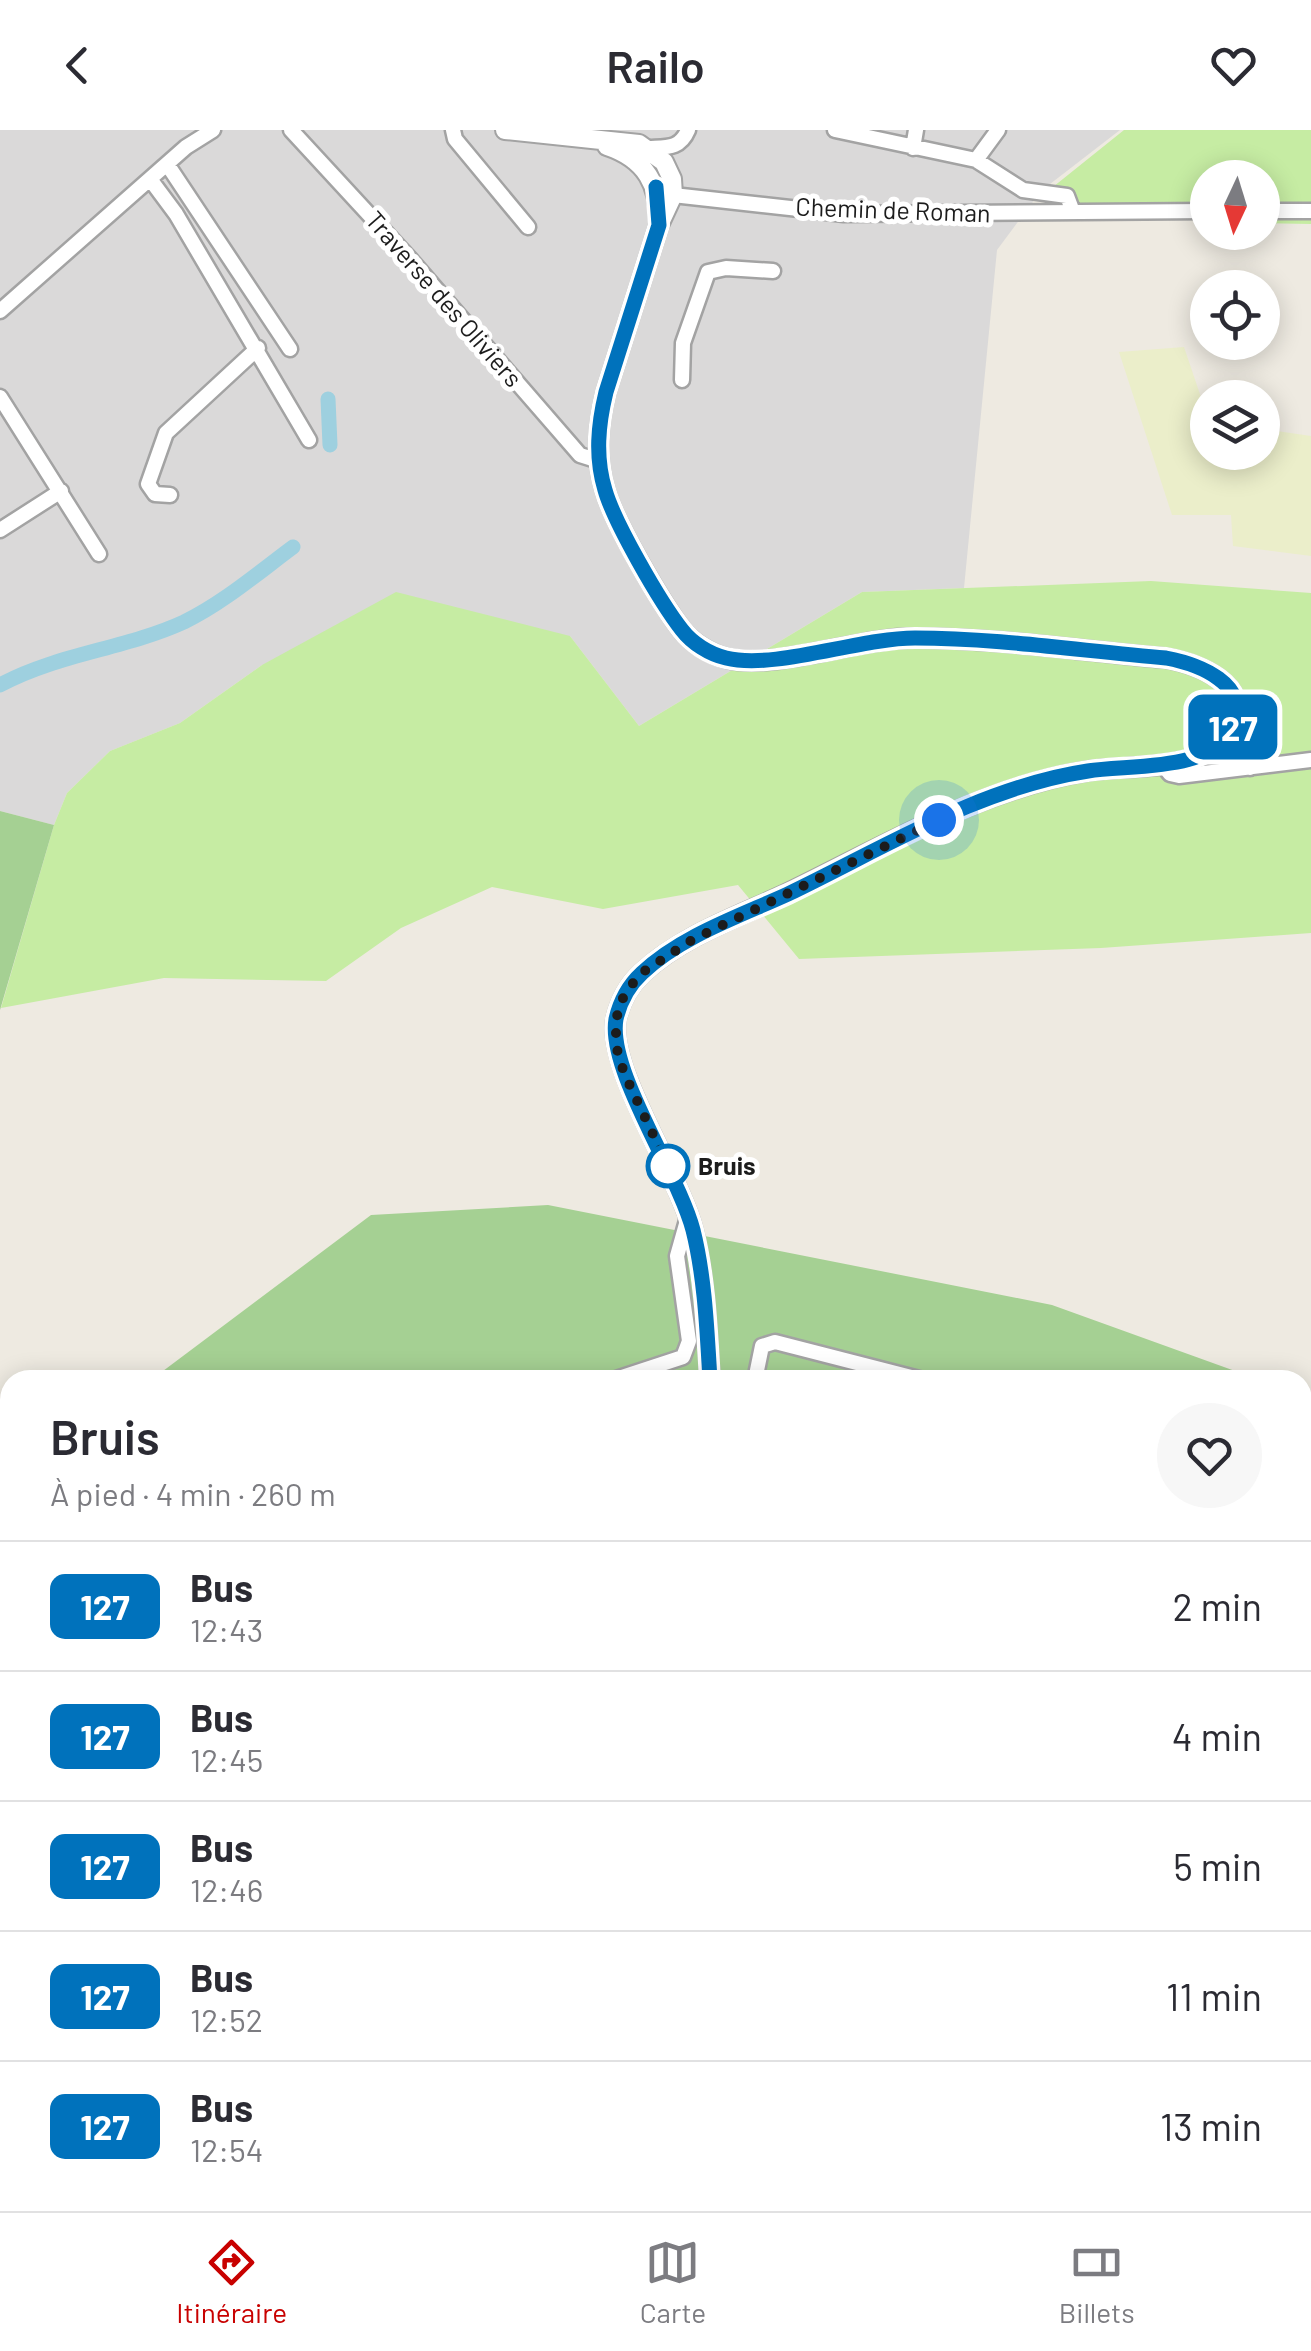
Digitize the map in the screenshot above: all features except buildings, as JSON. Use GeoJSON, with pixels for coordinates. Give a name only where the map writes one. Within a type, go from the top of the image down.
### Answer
{"type":"FeatureCollection","features":[{"type":"Feature","properties":{"kind":"street","name":"Traverse des Oliviers"},"geometry":{"type":"LineString","coordinates":[[291,130],[410,259],[580,456],[599,461]]}},
{"type":"Feature","properties":{"kind":"street"},"geometry":{"type":"LineString","coordinates":[[453,130],[455,139],[528,227]]}},
{"type":"Feature","properties":{"kind":"street"},"geometry":{"type":"LineString","coordinates":[[504,130],[593,142],[629,154],[664,191]]}},
{"type":"Feature","properties":{"kind":"street"},"geometry":{"type":"LineString","coordinates":[[593,142],[611,140],[649,148],[675,147],[688,130]]}},
{"type":"Feature","properties":{"kind":"street"},"geometry":{"type":"LineString","coordinates":[[835,130],[976,160],[1023,190],[1067,196],[1072,209]]}},
{"type":"Feature","properties":{"kind":"street"},"geometry":{"type":"LineString","coordinates":[[913,148],[916,130]]}},
{"type":"Feature","properties":{"kind":"street"},"geometry":{"type":"LineString","coordinates":[[976,160],[998,130]]}},
{"type":"Feature","properties":{"kind":"street"},"geometry":{"type":"LineString","coordinates":[[0,311],[205,132]]}},
{"type":"Feature","properties":{"kind":"street"},"geometry":{"type":"LineString","coordinates":[[649,148],[669,170],[659,225],[600,416],[599,461],[605,492],[646,571],[684,632],[703,649],[726,658],[752,661],[863,642],[914,638],[1166,658],[1190,662],[1226,684],[1235,702],[1236,720],[1229,736],[1216,749],[1197,758],[1072,774],[974,804],[692,940],[640,974],[624,995],[616,1019],[616,1046],[624,1073],[688,1216],[699,1259],[709,1370]]}},
{"type":"Feature","properties":{"kind":"street"},"geometry":{"type":"LineString","coordinates":[[166,164],[290,349]]}},
{"type":"Feature","properties":{"kind":"street"},"geometry":{"type":"LineString","coordinates":[[150,179],[176,214],[310,440]]}},
{"type":"Feature","properties":{"kind":"street","name":"Chemin de Roman"},"geometry":{"type":"LineString","coordinates":[[664,191],[844,214],[1072,209],[1190,212]]}},
{"type":"Feature","properties":{"kind":"street"},"geometry":{"type":"LineString","coordinates":[[1280,211],[1311,211]]}},
{"type":"Feature","properties":{"kind":"street"},"geometry":{"type":"LineString","coordinates":[[682,380],[683,344],[708,272],[726,268],[773,270]]}},
{"type":"Feature","properties":{"kind":"street"},"geometry":{"type":"LineString","coordinates":[[170,495],[155,494],[148,484],[166,433],[258,348]]}},
{"type":"Feature","properties":{"kind":"street"},"geometry":{"type":"LineString","coordinates":[[0,397],[98,554]]}},
{"type":"Feature","properties":{"kind":"street"},"geometry":{"type":"LineString","coordinates":[[0,530],[61,491]]}},
{"type":"Feature","properties":{"kind":"street"},"geometry":{"type":"LineString","coordinates":[[1229,736],[1234,751],[1250,768]]}},
{"type":"Feature","properties":{"kind":"street"},"geometry":{"type":"LineString","coordinates":[[1162,764],[1170,774],[1179,776],[1311,760]]}},
{"type":"Feature","properties":{"kind":"street"},"geometry":{"type":"LineString","coordinates":[[644,1370],[682,1357],[689,1342],[677,1256],[688,1216]]}},
{"type":"Feature","properties":{"kind":"street"},"geometry":{"type":"LineString","coordinates":[[757,1370],[762,1346],[776,1342],[884,1370]]}},
{"type":"Feature","properties":{"kind":"shaded area"},"geometry":{"type":"Polygon","coordinates":[[[0,130],[1120,130],[1041,191],[997,250],[964,588],[862,592],[639,726],[570,636],[262,665],[180,723],[110,751],[67,793],[54,825],[0,811],[0,130]]]}},
{"type":"Feature","properties":{"kind":"green space"},"geometry":{"type":"Polygon","coordinates":[[[1124,130],[1311,130],[1311,224],[1280,223],[1280,160],[1190,160],[1190,215],[1038,199],[1124,130]]]}},
{"type":"Feature","properties":{"kind":"green space"},"geometry":{"type":"Polygon","coordinates":[[[1184,347],[1195,380],[1190,380],[1190,470],[1280,470],[1280,431],[1311,436],[1311,556],[1233,546],[1231,515],[1172,515],[1119,352],[1184,347]]]}},
{"type":"Feature","properties":{"kind":"green space"},"geometry":{"type":"Polygon","coordinates":[[[1151,581],[1311,593],[1311,933],[1101,948],[799,959],[738,885],[603,909],[492,887],[401,928],[326,981],[164,978],[1,1008],[54,825],[67,793],[110,751],[180,723],[262,665],[396,592],[570,636],[639,726],[862,592],[1151,581]]]}},
{"type":"Feature","properties":{"kind":"green space"},"geometry":{"type":"Polygon","coordinates":[[[0,811],[54,825],[0,1010],[0,811]]]}},
{"type":"Feature","properties":{"kind":"green space"},"geometry":{"type":"Polygon","coordinates":[[[548,1205],[1052,1305],[1232,1370],[164,1370],[371,1215],[548,1205]]]}},
{"type":"Feature","properties":{"kind":"waterway"},"geometry":{"type":"LineString","coordinates":[[328,399],[330,445]]}},
{"type":"Feature","properties":{"kind":"waterway"},"geometry":{"type":"LineString","coordinates":[[0,685],[44,666],[184,622],[226,597],[293,547]]}},
{"type":"Feature","properties":{"kind":"bus line","name":"127"},"geometry":{"type":"LineString","coordinates":[[656,187],[659,225],[606,392],[600,416],[599,461],[605,492],[616,516],[684,632],[703,649],[726,658],[752,661],[846,644],[914,638],[1166,658],[1190,662],[1226,684],[1235,702],[1236,720],[1229,736],[1216,749],[1197,758],[1087,771],[1041,781],[974,804],[692,940],[640,974],[624,995],[616,1019],[616,1046],[624,1073],[682,1196],[692,1229],[699,1259],[709,1370]]}},
{"type":"Feature","properties":{"kind":"place","name":"Bruis"},"geometry":{"type":"Point","coordinates":[668,1166]}},
{"type":"Feature","properties":{"kind":"route"},"geometry":{"type":"LineString","coordinates":[[668,1166],[624,1073],[616,1046],[616,1019],[624,995],[640,974],[692,940],[939,820]]}}]}
